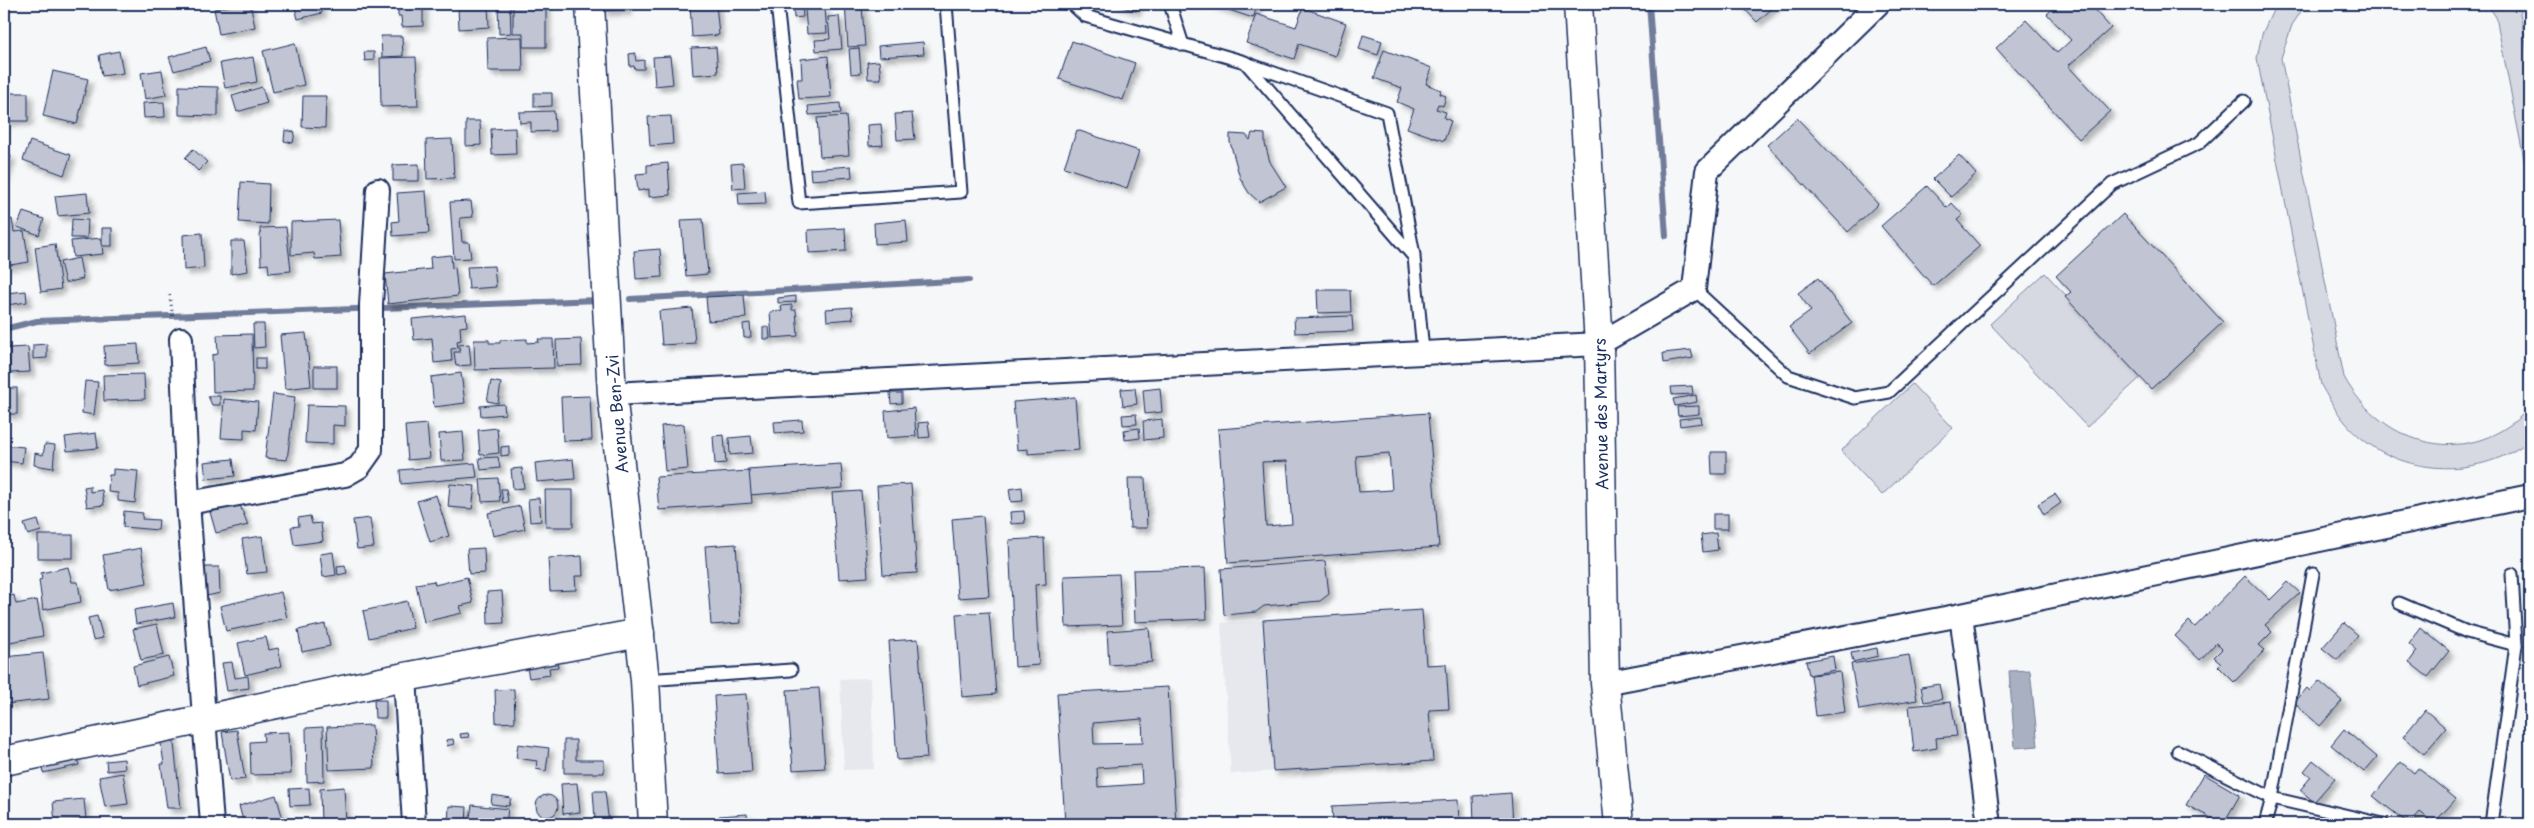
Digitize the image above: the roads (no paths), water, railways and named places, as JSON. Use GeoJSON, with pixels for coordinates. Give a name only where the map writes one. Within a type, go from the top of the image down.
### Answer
{"type":"FeatureCollection","features":[{"type":"Feature","properties":{"kind":"street","name":"Avenue Ben-Zvi"},"geometry":{"type":"LineString","coordinates":[[590,4],[612,394],[645,680],[653,824]]}},
{"type":"Feature","properties":{"kind":"street","name":"Avenue des Martyrs"},"geometry":{"type":"LineString","coordinates":[[1578,4],[1599,344],[1605,683],[1619,824]]}},
{"type":"Feature","properties":{"kind":"street"},"geometry":{"type":"LineString","coordinates":[[612,394],[1423,351],[1599,344],[1694,289],[1707,171],[1878,4]]}},
{"type":"Feature","properties":{"kind":"street"},"geometry":{"type":"LineString","coordinates":[[188,503],[345,476],[359,466],[371,450],[371,305],[378,190]]}},
{"type":"Feature","properties":{"kind":"street"},"geometry":{"type":"LineString","coordinates":[[181,340],[188,503],[212,824]]}},
{"type":"Feature","properties":{"kind":"street"},"geometry":{"type":"LineString","coordinates":[[1605,683],[1961,615],[2530,496]]}},
{"type":"Feature","properties":{"kind":"street"},"geometry":{"type":"LineString","coordinates":[[1961,615],[1989,824]]}},
{"type":"Feature","properties":{"kind":"street"},"geometry":{"type":"LineString","coordinates":[[4,761],[204,718],[640,633]]}},
{"type":"Feature","properties":{"kind":"street"},"geometry":{"type":"LineString","coordinates":[[405,678],[414,824]]}},
{"type":"Feature","properties":{"kind":"lane"},"geometry":{"type":"LineString","coordinates":[[777,4],[799,204],[961,192],[946,4]]}},
{"type":"Feature","properties":{"kind":"lane"},"geometry":{"type":"LineString","coordinates":[[1072,4],[1085,16],[1245,62],[1387,113],[1414,257],[1423,351]]}},
{"type":"Feature","properties":{"kind":"lane"},"geometry":{"type":"LineString","coordinates":[[1170,4],[1183,44]]}},
{"type":"Feature","properties":{"kind":"lane"},"geometry":{"type":"LineString","coordinates":[[1245,62],[1414,257]]}},
{"type":"Feature","properties":{"kind":"lane"},"geometry":{"type":"LineString","coordinates":[[1694,289],[1788,376],[1856,398],[1889,392],[2112,184],[2199,143],[2244,101]]}},
{"type":"Feature","properties":{"kind":"lane"},"geometry":{"type":"LineString","coordinates":[[2265,824],[2272,798],[2313,574]]}},
{"type":"Feature","properties":{"kind":"lane"},"geometry":{"type":"LineString","coordinates":[[2492,824],[2516,645],[2512,574]]}},
{"type":"Feature","properties":{"kind":"lane"},"geometry":{"type":"LineString","coordinates":[[2399,603],[2467,632],[2516,645]]}},
{"type":"Feature","properties":{"kind":"lane"},"geometry":{"type":"LineString","coordinates":[[645,680],[791,670]]}},
{"type":"Feature","properties":{"kind":"lane"},"geometry":{"type":"LineString","coordinates":[[2178,751],[2272,798],[2383,824]]}},
{"type":"Feature","properties":{"kind":"water"},"geometry":{"type":"Polygon","coordinates":[[[2030,670],[2038,746],[2015,748],[2009,671],[2030,670]]]}},
{"type":"Feature","properties":{"kind":"waterway"},"geometry":{"type":"LineString","coordinates":[[1649,4],[1666,236]]}},
{"type":"Feature","properties":{"kind":"waterway"},"geometry":{"type":"LineString","coordinates":[[630,299],[969,280]]}},
{"type":"Feature","properties":{"kind":"waterway"},"geometry":{"type":"LineString","coordinates":[[4,329],[37,321],[599,300]]}}]}
